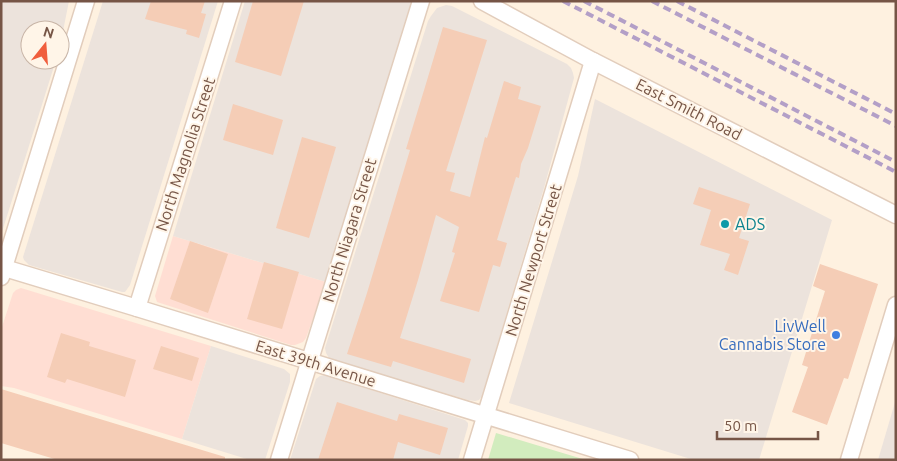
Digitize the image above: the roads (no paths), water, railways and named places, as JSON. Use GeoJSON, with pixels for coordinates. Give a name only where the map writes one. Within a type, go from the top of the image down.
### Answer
{"type":"FeatureCollection","features":[{"type":"Feature","properties":{"kind":"street"},"geometry":{"type":"LineString","coordinates":[[2,271],[86,1]]}},
{"type":"Feature","properties":{"kind":"street","name":"North Magnolia Street"},"geometry":{"type":"LineString","coordinates":[[137,308],[233,1]]}},
{"type":"Feature","properties":{"kind":"street","name":"North Niagara Street"},"geometry":{"type":"LineString","coordinates":[[278,460],[421,1]]}},
{"type":"Feature","properties":{"kind":"street","name":"East Smith Road"},"geometry":{"type":"LineString","coordinates":[[482,1],[593,61],[896,215]]}},
{"type":"Feature","properties":{"kind":"street","name":"North Newport Street"},"geometry":{"type":"LineString","coordinates":[[472,460],[593,61]]}},
{"type":"Feature","properties":{"kind":"street","name":"East 39th Avenue"},"geometry":{"type":"LineString","coordinates":[[2,271],[137,308],[630,460]]}},
{"type":"Feature","properties":{"kind":"street"},"geometry":{"type":"LineString","coordinates":[[849,460],[896,305]]}},
{"type":"Feature","properties":{"kind":"railway"},"geometry":{"type":"LineString","coordinates":[[563,1],[896,172]]}},
{"type":"Feature","properties":{"kind":"railway"},"geometry":{"type":"LineString","coordinates":[[584,1],[896,162]]}},
{"type":"Feature","properties":{"kind":"railway"},"geometry":{"type":"LineString","coordinates":[[652,1],[896,126]]}},
{"type":"Feature","properties":{"kind":"railway"},"geometry":{"type":"LineString","coordinates":[[677,1],[896,114]]}},
{"type":"Feature","properties":{"kind":"place","name":"ADS"},"geometry":{"type":"Point","coordinates":[725,224]}},
{"type":"Feature","properties":{"kind":"place","name":"LivWell Cannabis Store"},"geometry":{"type":"Point","coordinates":[836,335]}}]}
